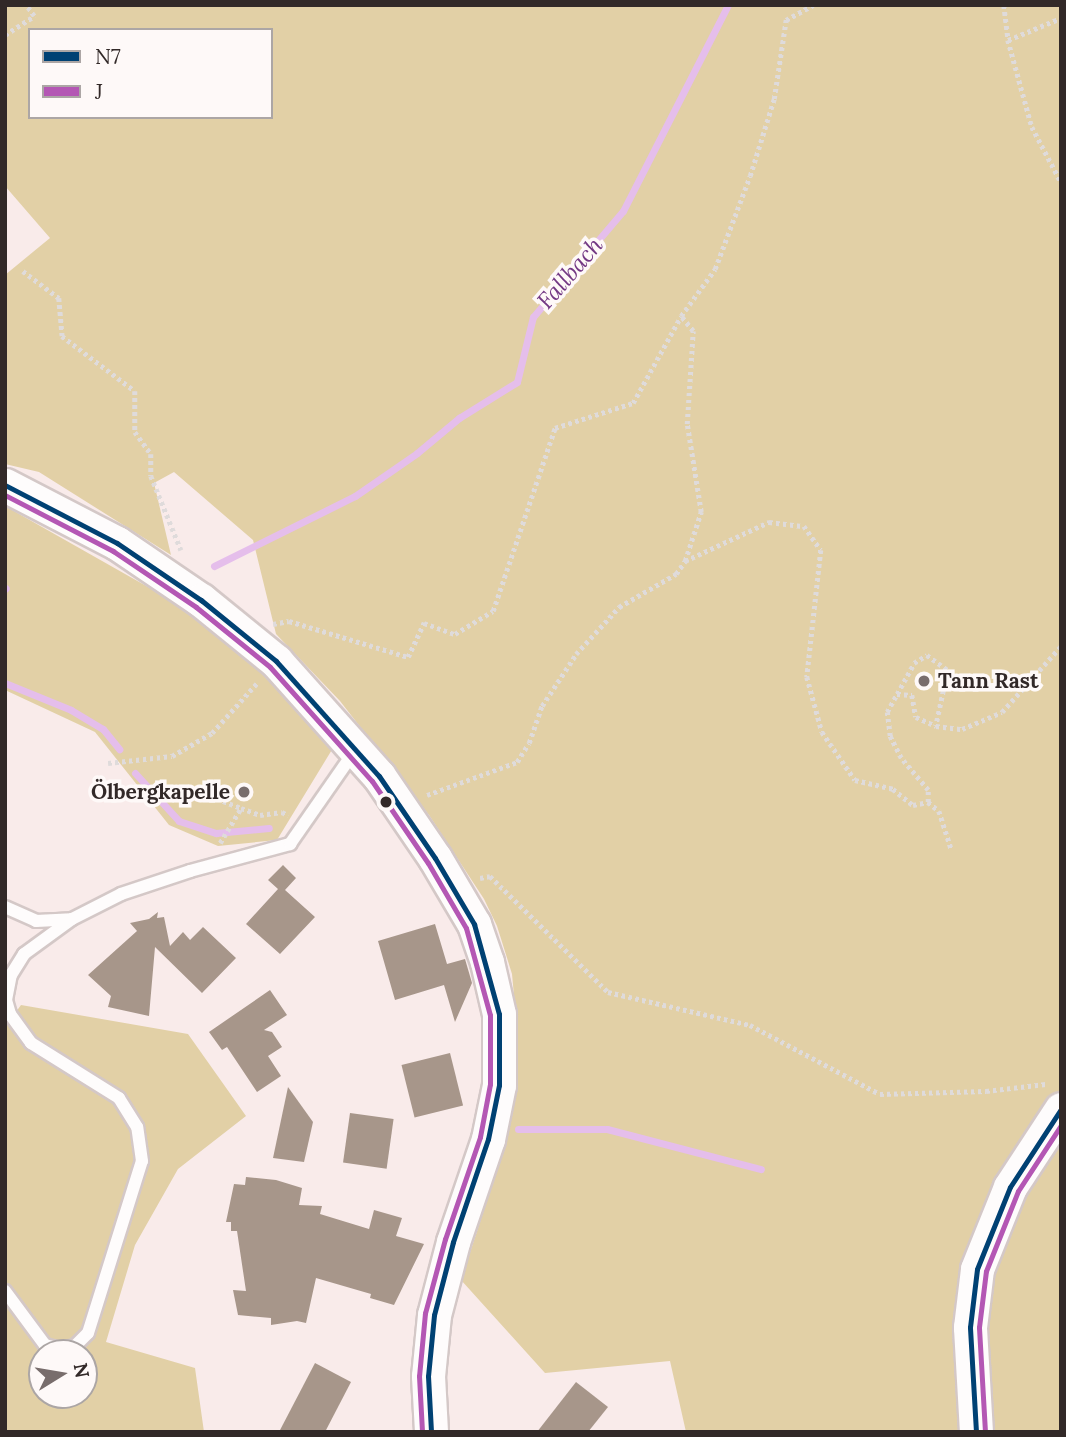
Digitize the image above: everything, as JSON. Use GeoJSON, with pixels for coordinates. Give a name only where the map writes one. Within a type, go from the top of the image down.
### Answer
{"type":"FeatureCollection","features":[{"type":"Feature","properties":{"kind":"street"},"geometry":{"type":"LineString","coordinates":[[5,485],[117,543],[201,600],[276,661],[356,748],[400,804],[452,884],[474,924],[487,962],[499,1014],[500,1061],[488,1139],[450,1253],[434,1315],[428,1376],[430,1432]]}},
{"type":"Feature","properties":{"kind":"street"},"geometry":{"type":"LineString","coordinates":[[976,1432],[970,1327],[977,1269],[1010,1187],[1054,1096]]}},
{"type":"Feature","properties":{"kind":"lane"},"geometry":{"type":"LineString","coordinates":[[5,1291],[45,1345],[60,1349],[75,1346],[88,1333],[142,1161],[137,1127],[119,1098],[31,1043],[10,1014],[6,1000],[11,975],[24,954],[72,919],[132,890],[290,844],[356,748]]}},
{"type":"Feature","properties":{"kind":"lane"},"geometry":{"type":"LineString","coordinates":[[5,907],[36,921],[72,919]]}},
{"type":"Feature","properties":{"kind":"path"},"geometry":{"type":"LineString","coordinates":[[5,35],[34,16],[26,5]]}},
{"type":"Feature","properties":{"kind":"path"},"geometry":{"type":"LineString","coordinates":[[232,624],[265,625],[289,621],[408,657],[424,623],[455,634],[493,611],[555,428],[633,403],[681,316],[715,269],[750,176],[774,99],[786,20],[813,5]]}},
{"type":"Feature","properties":{"kind":"path"},"geometry":{"type":"LineString","coordinates":[[1004,5],[1008,40],[1032,127],[1061,182]]}},
{"type":"Feature","properties":{"kind":"path"},"geometry":{"type":"LineString","coordinates":[[1008,40],[1061,18]]}},
{"type":"Feature","properties":{"kind":"path"},"geometry":{"type":"LineString","coordinates":[[23,271],[59,298],[62,336],[135,391],[135,432],[152,454],[151,476],[201,600]]}},
{"type":"Feature","properties":{"kind":"path"},"geometry":{"type":"LineString","coordinates":[[400,804],[517,762],[529,743],[542,706],[576,654],[619,607],[676,574],[685,561],[701,512],[687,424],[693,331],[681,316]]}},
{"type":"Feature","properties":{"kind":"path"},"geometry":{"type":"LineString","coordinates":[[685,561],[769,522],[804,526],[821,550],[807,677],[822,732],[855,779],[893,789],[913,805],[928,802]]}},
{"type":"Feature","properties":{"kind":"path"},"geometry":{"type":"LineString","coordinates":[[897,694],[912,695],[916,717],[936,726],[962,729],[1002,712],[1061,646]]}},
{"type":"Feature","properties":{"kind":"path"},"geometry":{"type":"LineString","coordinates":[[928,802],[928,790],[901,758],[890,736],[887,712],[914,663],[927,655],[948,670],[936,726]]}},
{"type":"Feature","properties":{"kind":"path"},"geometry":{"type":"LineString","coordinates":[[108,763],[172,757],[212,733],[276,661]]}},
{"type":"Feature","properties":{"kind":"path"},"geometry":{"type":"LineString","coordinates":[[223,801],[260,815],[282,812],[304,823]]}},
{"type":"Feature","properties":{"kind":"path"},"geometry":{"type":"LineString","coordinates":[[928,802],[939,811],[951,848]]}},
{"type":"Feature","properties":{"kind":"path"},"geometry":{"type":"LineString","coordinates":[[222,841],[241,808]]}},
{"type":"Feature","properties":{"kind":"path"},"geometry":{"type":"LineString","coordinates":[[452,884],[490,876],[608,992],[750,1025],[880,1094],[986,1091],[1054,1096]]}},
{"type":"Feature","properties":{"kind":"shaded area"},"geometry":{"type":"Polygon","coordinates":[[[5,5],[1061,5],[1061,1432],[686,1432],[670,1361],[545,1373],[461,1280],[503,1152],[515,1096],[517,1028],[512,974],[497,926],[484,899],[429,815],[340,701],[276,634],[253,540],[174,472],[154,483],[171,555],[39,472],[5,464],[5,275],[50,238],[5,186],[5,5]]]}},
{"type":"Feature","properties":{"kind":"shaded area"},"geometry":{"type":"Polygon","coordinates":[[[5,506],[171,600],[284,690],[333,748],[277,840],[218,846],[169,825],[95,732],[5,690],[5,506]]]}},
{"type":"Feature","properties":{"kind":"shaded area"},"geometry":{"type":"Polygon","coordinates":[[[21,1005],[188,1034],[246,1116],[178,1169],[135,1245],[106,1342],[195,1368],[204,1432],[5,1432],[5,1027],[21,1005]]]}},
{"type":"Feature","properties":{"kind":"building"},"geometry":{"type":"Polygon","coordinates":[[[283,865],[296,878],[285,890],[315,917],[280,954],[246,924],[278,889],[268,880],[283,865]]]}},
{"type":"Feature","properties":{"kind":"building"},"geometry":{"type":"Polygon","coordinates":[[[158,912],[157,918],[164,917],[170,946],[183,932],[190,940],[203,927],[236,958],[202,993],[155,947],[149,1016],[108,1007],[111,996],[88,975],[137,931],[130,923],[149,919],[158,912]]]}},
{"type":"Feature","properties":{"kind":"building"},"geometry":{"type":"Polygon","coordinates":[[[435,924],[447,964],[465,959],[472,983],[455,1022],[444,985],[395,1000],[378,941],[435,924]]]}},
{"type":"Feature","properties":{"kind":"building"},"geometry":{"type":"Polygon","coordinates":[[[270,990],[287,1015],[264,1030],[272,1032],[282,1047],[268,1056],[281,1076],[257,1092],[227,1047],[222,1050],[209,1032],[270,990]]]}},
{"type":"Feature","properties":{"kind":"building"},"geometry":{"type":"Polygon","coordinates":[[[450,1053],[463,1105],[415,1117],[401,1065],[450,1053]]]}},
{"type":"Feature","properties":{"kind":"building"},"geometry":{"type":"Polygon","coordinates":[[[288,1087],[313,1122],[304,1162],[273,1158],[288,1087]]]}},
{"type":"Feature","properties":{"kind":"building"},"geometry":{"type":"Polygon","coordinates":[[[350,1113],[394,1119],[387,1169],[343,1163],[350,1113]]]}},
{"type":"Feature","properties":{"kind":"building"},"geometry":{"type":"Polygon","coordinates":[[[246,1177],[276,1180],[302,1188],[299,1205],[322,1206],[320,1214],[369,1229],[374,1210],[402,1218],[396,1236],[424,1244],[394,1305],[370,1298],[371,1294],[316,1278],[306,1323],[297,1321],[271,1325],[271,1318],[238,1315],[233,1290],[246,1291],[237,1231],[231,1231],[231,1222],[226,1222],[234,1184],[245,1185],[246,1177]]]}},
{"type":"Feature","properties":{"kind":"building"},"geometry":{"type":"Polygon","coordinates":[[[315,1363],[351,1382],[325,1432],[279,1432],[315,1363]]]}},
{"type":"Feature","properties":{"kind":"building"},"geometry":{"type":"Polygon","coordinates":[[[576,1382],[608,1407],[588,1432],[537,1432],[576,1382]]]}},
{"type":"Feature","properties":{"kind":"waterway","name":"Fallbach"},"geometry":{"type":"LineString","coordinates":[[214,566],[355,496],[417,453],[459,418],[517,382],[533,317],[623,211],[728,5]]}},
{"type":"Feature","properties":{"kind":"waterway"},"geometry":{"type":"LineString","coordinates":[[5,683],[71,710],[103,729],[119,749]]}},
{"type":"Feature","properties":{"kind":"waterway"},"geometry":{"type":"LineString","coordinates":[[135,773],[179,821],[216,833],[269,828]]}},
{"type":"Feature","properties":{"kind":"waterway"},"geometry":{"type":"LineString","coordinates":[[518,1129],[607,1129],[761,1169]]}},
{"type":"Feature","properties":{"kind":"transit line","name":"N7"},"geometry":{"type":"LineString","coordinates":[[5,485],[117,543],[201,600],[276,661],[379,776],[435,858],[474,924],[499,1014],[499,1085],[488,1139],[453,1242],[434,1315],[428,1376],[431,1432]]}},
{"type":"Feature","properties":{"kind":"transit line","name":"J"},"geometry":{"type":"LineString","coordinates":[[5,495],[113,551],[196,607],[270,667],[372,781],[428,863],[466,928],[490,1015],[490,1084],[480,1137],[445,1239],[425,1313],[419,1376],[422,1432]]}},
{"type":"Feature","properties":{"kind":"transit line","name":"N7"},"geometry":{"type":"LineString","coordinates":[[976,1432],[970,1327],[977,1269],[1010,1187],[1061,1109]]}},
{"type":"Feature","properties":{"kind":"transit line","name":"J"},"geometry":{"type":"LineString","coordinates":[[985,1432],[979,1327],[986,1271],[1018,1191],[1061,1125]]}},
{"type":"Feature","properties":{"kind":"place","name":"Tann Rast"},"geometry":{"type":"Point","coordinates":[924,681]}},
{"type":"Feature","properties":{"kind":"place","name":"Ölbergkapelle"},"geometry":{"type":"Point","coordinates":[244,792]}}]}
